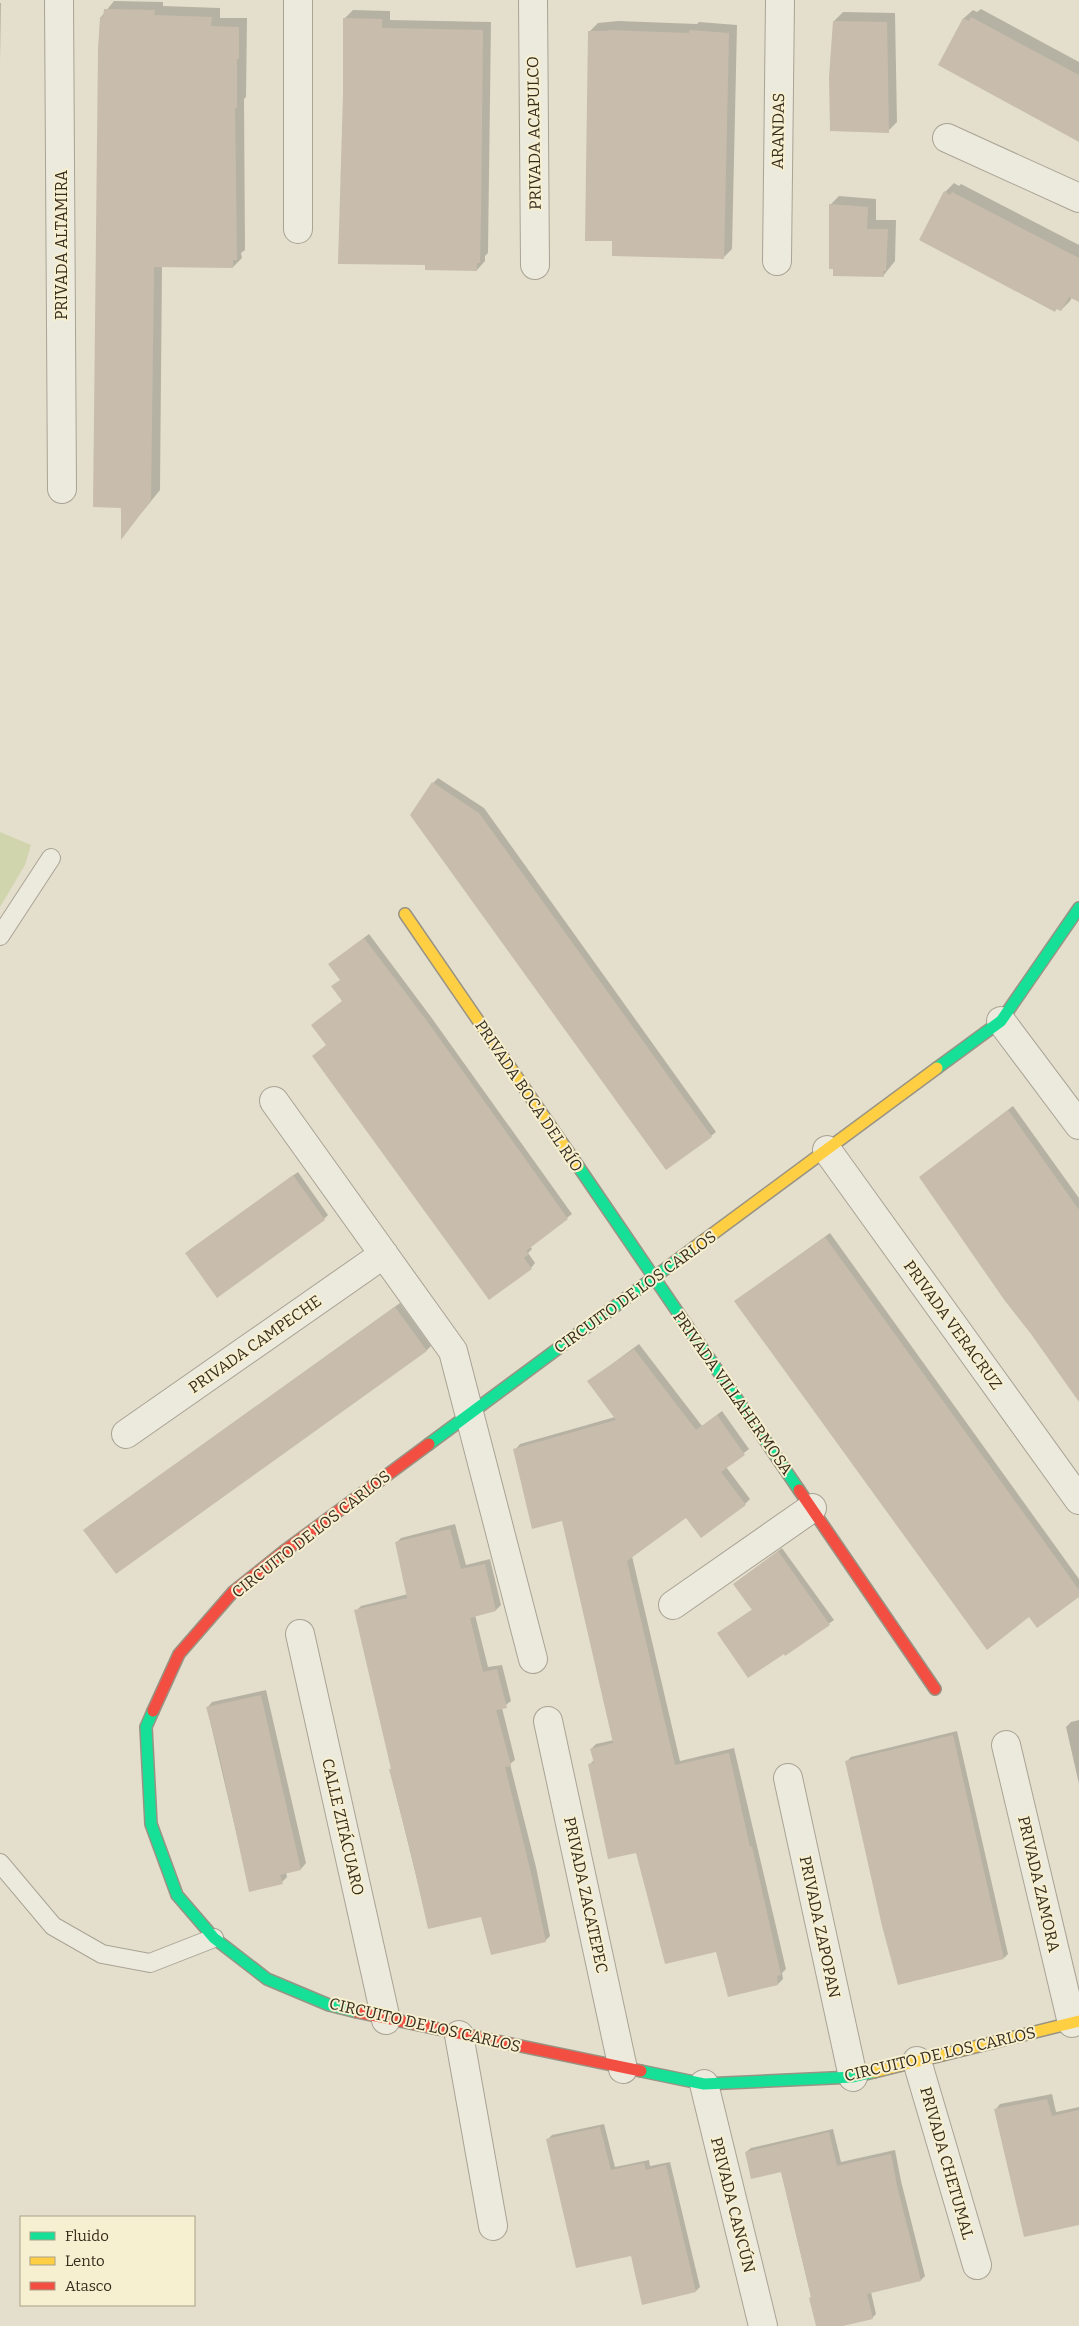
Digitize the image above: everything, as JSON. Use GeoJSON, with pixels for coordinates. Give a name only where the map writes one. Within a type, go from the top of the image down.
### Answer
{"type":"FeatureCollection","features":[{"type":"Feature","properties":{"kind":"street","name":"PRIVADA ALTAMIRA"},"geometry":{"type":"LineString","coordinates":[[59,0],[62,489]]}},
{"type":"Feature","properties":{"kind":"street"},"geometry":{"type":"LineString","coordinates":[[298,0],[298,229]]}},
{"type":"Feature","properties":{"kind":"street","name":"PRIVADA ACAPULCO"},"geometry":{"type":"LineString","coordinates":[[533,0],[535,265]]}},
{"type":"Feature","properties":{"kind":"street","name":"ARANDAS"},"geometry":{"type":"LineString","coordinates":[[777,261],[780,0]]}},
{"type":"Feature","properties":{"kind":"street"},"geometry":{"type":"LineString","coordinates":[[947,138],[1079,198]]}},
{"type":"Feature","properties":{"kind":"street","name":"CIRCUITO DE LOS CARLOS"},"geometry":{"type":"LineString","coordinates":[[1075,2022],[853,2077],[704,2084],[386,2020],[329,2005],[267,1979],[214,1938],[177,1895],[151,1824],[146,1727],[179,1654],[233,1592],[283,1552],[1000,1021],[1079,908]]}},
{"type":"Feature","properties":{"kind":"street","name":"PRIVADA BOCA DEL RÍO"},"geometry":{"type":"LineString","coordinates":[[405,914],[653,1278]]}},
{"type":"Feature","properties":{"kind":"street"},"geometry":{"type":"LineString","coordinates":[[1000,1021],[1079,1126]]}},
{"type":"Feature","properties":{"kind":"street"},"geometry":{"type":"LineString","coordinates":[[274,1101],[453,1351],[468,1415],[533,1660]]}},
{"type":"Feature","properties":{"kind":"street","name":"PRIVADA VERACRUZ"},"geometry":{"type":"LineString","coordinates":[[827,1150],[1079,1500]]}},
{"type":"Feature","properties":{"kind":"street","name":"PRIVADA CAMPECHE"},"geometry":{"type":"LineString","coordinates":[[126,1434],[384,1254]]}},
{"type":"Feature","properties":{"kind":"street","name":"PRIVADA VILLAHERMOSA"},"geometry":{"type":"LineString","coordinates":[[653,1278],[935,1689]]}},
{"type":"Feature","properties":{"kind":"street"},"geometry":{"type":"LineString","coordinates":[[673,1605],[812,1508]]}},
{"type":"Feature","properties":{"kind":"street","name":"CALLE ZITÁCUARO"},"geometry":{"type":"LineString","coordinates":[[300,1634],[386,2020]]}},
{"type":"Feature","properties":{"kind":"street","name":"PRIVADA ZACATEPEC"},"geometry":{"type":"LineString","coordinates":[[548,1721],[623,2069]]}},
{"type":"Feature","properties":{"kind":"street","name":"PRIVADA ZAMORA"},"geometry":{"type":"LineString","coordinates":[[1006,1745],[1075,2022]]}},
{"type":"Feature","properties":{"kind":"street","name":"PRIVADA ZAPOPAN"},"geometry":{"type":"LineString","coordinates":[[788,1778],[853,2077]]}},
{"type":"Feature","properties":{"kind":"street"},"geometry":{"type":"LineString","coordinates":[[459,2035],[493,2226]]}},
{"type":"Feature","properties":{"kind":"street","name":"PRIVADA CHETUMAL"},"geometry":{"type":"LineString","coordinates":[[917,2061],[977,2265]]}},
{"type":"Feature","properties":{"kind":"street","name":"PRIVADA CANCÚN"},"geometry":{"type":"LineString","coordinates":[[704,2084],[763,2326]]}},
{"type":"Feature","properties":{"kind":"lane"},"geometry":{"type":"LineString","coordinates":[[0,936],[51,858]]}},
{"type":"Feature","properties":{"kind":"lane"},"geometry":{"type":"LineString","coordinates":[[0,1863],[53,1926],[102,1954],[150,1963],[214,1938]]}},
{"type":"Feature","properties":{"kind":"green space"},"geometry":{"type":"Polygon","coordinates":[[[0,832],[31,845],[25,865],[0,907],[0,832]]]}},
{"type":"Feature","properties":{"kind":"building"},"geometry":{"type":"Polygon","coordinates":[[[104,9],[155,10],[154,15],[212,17],[211,26],[239,27],[237,108],[235,108],[237,260],[233,260],[233,268],[154,267],[151,500],[121,540],[121,508],[93,507],[98,49],[100,17],[103,17],[104,9]]]}},
{"type":"Feature","properties":{"kind":"building"},"geometry":{"type":"Polygon","coordinates":[[[971,17],[1079,75],[1079,142],[938,65],[963,18],[969,21],[971,17]]]}},
{"type":"Feature","properties":{"kind":"building"},"geometry":{"type":"Polygon","coordinates":[[[343,18],[382,19],[382,28],[483,30],[480,263],[477,263],[477,271],[425,270],[425,265],[338,264],[343,93],[343,18]]]}},
{"type":"Feature","properties":{"kind":"building"},"geometry":{"type":"Polygon","coordinates":[[[833,21],[887,22],[889,133],[830,131],[829,77],[833,21]]]}},
{"type":"Feature","properties":{"kind":"building"},"geometry":{"type":"Polygon","coordinates":[[[689,30],[729,33],[724,259],[612,256],[612,241],[585,241],[588,31],[689,33],[689,30]]]}},
{"type":"Feature","properties":{"kind":"building"},"geometry":{"type":"Polygon","coordinates":[[[944,191],[950,195],[952,192],[1079,258],[1079,302],[1069,297],[1061,311],[1056,309],[1055,312],[919,240],[944,191]]]}},
{"type":"Feature","properties":{"kind":"building"},"geometry":{"type":"Polygon","coordinates":[[[829,204],[868,207],[867,229],[888,229],[884,277],[833,276],[833,269],[829,269],[829,204]]]}},
{"type":"Feature","properties":{"kind":"building"},"geometry":{"type":"Polygon","coordinates":[[[432,782],[479,813],[712,1137],[666,1170],[410,815],[432,782]]]}},
{"type":"Feature","properties":{"kind":"building"},"geometry":{"type":"Polygon","coordinates":[[[364,938],[427,1021],[568,1219],[526,1251],[529,1254],[524,1258],[532,1269],[489,1300],[312,1056],[326,1045],[311,1025],[342,1001],[331,986],[340,980],[328,964],[364,938]]]}},
{"type":"Feature","properties":{"kind":"building"},"geometry":{"type":"Polygon","coordinates":[[[1008,1110],[1079,1210],[1079,1402],[1005,1301],[919,1177],[1008,1110]]]}},
{"type":"Feature","properties":{"kind":"building"},"geometry":{"type":"Polygon","coordinates":[[[293,1175],[325,1220],[217,1298],[185,1253],[293,1175]]]}},
{"type":"Feature","properties":{"kind":"building"},"geometry":{"type":"Polygon","coordinates":[[[825,1237],[1079,1590],[1079,1597],[1037,1628],[1029,1617],[987,1650],[734,1301],[825,1237]]]}},
{"type":"Feature","properties":{"kind":"building"},"geometry":{"type":"Polygon","coordinates":[[[395,1307],[427,1351],[116,1574],[83,1530],[395,1307]]]}},
{"type":"Feature","properties":{"kind":"building"},"geometry":{"type":"Polygon","coordinates":[[[634,1349],[696,1430],[717,1415],[745,1455],[721,1472],[746,1505],[701,1538],[686,1518],[627,1561],[675,1765],[729,1753],[750,1847],[752,1846],[781,1975],[777,1976],[778,1985],[728,1997],[716,1952],[665,1964],[636,1853],[608,1859],[588,1764],[594,1763],[590,1749],[613,1743],[562,1521],[532,1529],[513,1449],[616,1420],[587,1381],[634,1349]]]}},
{"type":"Feature","properties":{"kind":"building"},"geometry":{"type":"Polygon","coordinates":[[[450,1529],[461,1569],[485,1564],[496,1611],[470,1618],[483,1672],[497,1669],[507,1708],[496,1710],[511,1766],[505,1767],[546,1942],[491,1955],[481,1917],[428,1929],[389,1769],[391,1769],[354,1610],[407,1598],[395,1542],[450,1529]]]}},
{"type":"Feature","properties":{"kind":"building"},"geometry":{"type":"Polygon","coordinates":[[[778,1551],[830,1625],[785,1656],[784,1654],[748,1678],[717,1633],[752,1610],[733,1584],[778,1551]]]}},
{"type":"Feature","properties":{"kind":"building"},"geometry":{"type":"Polygon","coordinates":[[[261,1695],[301,1870],[280,1875],[283,1884],[249,1892],[219,1754],[206,1707],[261,1695]]]}},
{"type":"Feature","properties":{"kind":"building"},"geometry":{"type":"Polygon","coordinates":[[[953,1735],[1004,1959],[898,1985],[882,1926],[845,1761],[953,1735]]]}},
{"type":"Feature","properties":{"kind":"building"},"geometry":{"type":"Polygon","coordinates":[[[1047,2099],[1052,2116],[1079,2110],[1079,2225],[1024,2237],[994,2109],[1047,2099]]]}},
{"type":"Feature","properties":{"kind":"building"},"geometry":{"type":"Polygon","coordinates":[[[600,2127],[611,2170],[644,2163],[646,2170],[666,2165],[696,2292],[642,2305],[631,2256],[576,2268],[546,2139],[600,2127]]]}},
{"type":"Feature","properties":{"kind":"building"},"geometry":{"type":"Polygon","coordinates":[[[829,2132],[837,2166],[891,2154],[897,2186],[921,2281],[867,2294],[873,2319],[843,2326],[816,2326],[809,2298],[811,2297],[781,2172],[751,2179],[745,2152],[829,2132]]]}},
{"type":"Feature","properties":{"kind":"traffic: fast"},"geometry":{"type":"LineString","coordinates":[[937,1068],[1001,1021],[1079,908]]}},
{"type":"Feature","properties":{"kind":"traffic: fast"},"geometry":{"type":"LineString","coordinates":[[578,1166],[799,1490]]}},
{"type":"Feature","properties":{"kind":"traffic: fast"},"geometry":{"type":"LineString","coordinates":[[429,1444],[695,1247]]}},
{"type":"Feature","properties":{"kind":"traffic: fast"},"geometry":{"type":"LineString","coordinates":[[153,1711],[146,1727],[151,1824],[177,1895],[214,1938],[267,1979],[329,2005],[357,2012]]}},
{"type":"Feature","properties":{"kind":"traffic: fast"},"geometry":{"type":"LineString","coordinates":[[641,2071],[704,2084],[853,2077],[874,2072]]}},
{"type":"Feature","properties":{"kind":"traffic: slow"},"geometry":{"type":"LineString","coordinates":[[405,914],[578,1166]]}},
{"type":"Feature","properties":{"kind":"traffic: slow"},"geometry":{"type":"LineString","coordinates":[[695,1247],[937,1068]]}},
{"type":"Feature","properties":{"kind":"traffic: slow"},"geometry":{"type":"LineString","coordinates":[[874,2072],[1079,2021]]}},
{"type":"Feature","properties":{"kind":"traffic: jam"},"geometry":{"type":"LineString","coordinates":[[153,1711],[179,1654],[233,1592],[283,1552],[429,1444]]}},
{"type":"Feature","properties":{"kind":"traffic: jam"},"geometry":{"type":"LineString","coordinates":[[799,1490],[935,1689]]}},
{"type":"Feature","properties":{"kind":"traffic: jam"},"geometry":{"type":"LineString","coordinates":[[357,2012],[641,2071]]}}]}
